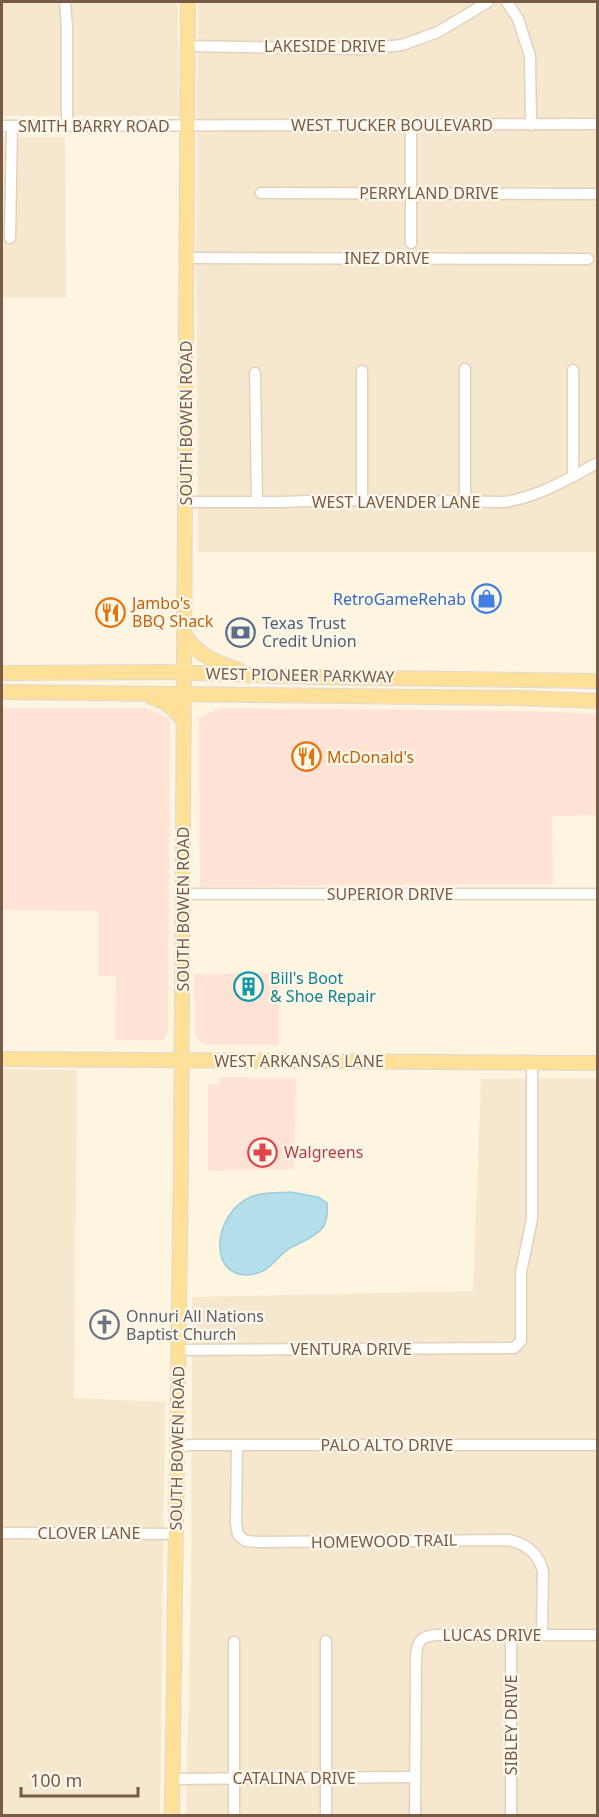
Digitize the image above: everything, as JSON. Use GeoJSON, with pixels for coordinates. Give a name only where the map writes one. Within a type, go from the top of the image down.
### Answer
{"type":"FeatureCollection","features":[{"type":"Feature","properties":{"kind":"main road","name":"SOUTH BOWEN ROAD"},"geometry":{"type":"LineString","coordinates":[[172,1815],[182,1060],[188,2]]}},
{"type":"Feature","properties":{"kind":"main road"},"geometry":{"type":"LineString","coordinates":[[185,635],[196,651],[207,658],[256,675]]}},
{"type":"Feature","properties":{"kind":"main road","name":"WEST PIONEER PARKWAY"},"geometry":{"type":"LineString","coordinates":[[2,673],[185,673],[597,681]]}},
{"type":"Feature","properties":{"kind":"main road"},"geometry":{"type":"LineString","coordinates":[[417,697],[422,678]]}},
{"type":"Feature","properties":{"kind":"main road","name":"WEST PIONEER PARKWAY"},"geometry":{"type":"LineString","coordinates":[[2,692],[597,701]]}},
{"type":"Feature","properties":{"kind":"main road"},"geometry":{"type":"LineString","coordinates":[[137,694],[158,699],[172,708],[184,723]]}},
{"type":"Feature","properties":{"kind":"main road","name":"WEST ARKANSAS LANE"},"geometry":{"type":"LineString","coordinates":[[2,1059],[597,1064]]}},
{"type":"Feature","properties":{"kind":"street"},"geometry":{"type":"LineString","coordinates":[[65,2],[67,126]]}},
{"type":"Feature","properties":{"kind":"street","name":"LAKESIDE DRIVE"},"geometry":{"type":"LineString","coordinates":[[188,46],[362,49],[402,45],[438,32],[488,2]]}},
{"type":"Feature","properties":{"kind":"street"},"geometry":{"type":"LineString","coordinates":[[507,2],[518,19],[530,56],[531,124]]}},
{"type":"Feature","properties":{"kind":"street","name":"WEST TUCKER BOULEVARD"},"geometry":{"type":"LineString","coordinates":[[187,125],[597,124]]}},
{"type":"Feature","properties":{"kind":"street","name":"SMITH BARRY ROAD"},"geometry":{"type":"LineString","coordinates":[[7,126],[187,125]]}},
{"type":"Feature","properties":{"kind":"street"},"geometry":{"type":"LineString","coordinates":[[411,125],[411,243]]}},
{"type":"Feature","properties":{"kind":"street"},"geometry":{"type":"LineString","coordinates":[[7,126],[10,238]]}},
{"type":"Feature","properties":{"kind":"street","name":"PERRYLAND DRIVE"},"geometry":{"type":"LineString","coordinates":[[261,193],[597,194]]}},
{"type":"Feature","properties":{"kind":"street","name":"INEZ DRIVE"},"geometry":{"type":"LineString","coordinates":[[187,258],[588,259]]}},
{"type":"Feature","properties":{"kind":"street"},"geometry":{"type":"LineString","coordinates":[[465,369],[465,502]]}},
{"type":"Feature","properties":{"kind":"street"},"geometry":{"type":"LineString","coordinates":[[573,370],[573,476]]}},
{"type":"Feature","properties":{"kind":"street"},"geometry":{"type":"LineString","coordinates":[[362,371],[362,501]]}},
{"type":"Feature","properties":{"kind":"street"},"geometry":{"type":"LineString","coordinates":[[255,373],[257,502]]}},
{"type":"Feature","properties":{"kind":"street","name":"WEST LAVENDER LANE"},"geometry":{"type":"LineString","coordinates":[[186,502],[519,500],[552,488],[597,463]]}},
{"type":"Feature","properties":{"kind":"street","name":"SUPERIOR DRIVE"},"geometry":{"type":"LineString","coordinates":[[183,894],[597,894]]}},
{"type":"Feature","properties":{"kind":"street","name":"VENTURA DRIVE"},"geometry":{"type":"LineString","coordinates":[[179,1350],[514,1348],[521,1341],[521,1272],[532,1219],[532,1063]]}},
{"type":"Feature","properties":{"kind":"street","name":"HOMEWOOD TRAIL"},"geometry":{"type":"LineString","coordinates":[[237,1445],[236,1523],[238,1534],[246,1541],[509,1540],[521,1543],[532,1550],[543,1572],[542,1635]]}},
{"type":"Feature","properties":{"kind":"street","name":"PALO ALTO DRIVE"},"geometry":{"type":"LineString","coordinates":[[177,1447],[597,1445]]}},
{"type":"Feature","properties":{"kind":"street","name":"CLOVER LANE"},"geometry":{"type":"LineString","coordinates":[[2,1533],[176,1534]]}},
{"type":"Feature","properties":{"kind":"street","name":"SIBLEY DRIVE"},"geometry":{"type":"LineString","coordinates":[[511,1635],[511,1815]]}},
{"type":"Feature","properties":{"kind":"street","name":"LUCAS DRIVE"},"geometry":{"type":"LineString","coordinates":[[415,1815],[416,1657],[417,1644],[424,1636],[597,1635]]}},
{"type":"Feature","properties":{"kind":"street"},"geometry":{"type":"LineString","coordinates":[[326,1641],[326,1815]]}},
{"type":"Feature","properties":{"kind":"street"},"geometry":{"type":"LineString","coordinates":[[234,1642],[234,1815]]}},
{"type":"Feature","properties":{"kind":"street","name":"CATALINA DRIVE"},"geometry":{"type":"LineString","coordinates":[[172,1779],[416,1777]]}},
{"type":"Feature","properties":{"kind":"shaded area"},"geometry":{"type":"Polygon","coordinates":[[[2,2],[178,2],[179,116],[2,116],[2,2]]]}},
{"type":"Feature","properties":{"kind":"shaded area"},"geometry":{"type":"Polygon","coordinates":[[[198,2],[597,2],[597,552],[198,552],[196,251],[198,2]]]}},
{"type":"Feature","properties":{"kind":"shaded area"},"geometry":{"type":"Polygon","coordinates":[[[2,137],[65,137],[66,298],[2,298],[2,137]]]}},
{"type":"Feature","properties":{"kind":"shaded area"},"geometry":{"type":"Polygon","coordinates":[[[2,708],[145,708],[170,718],[168,1032],[163,1040],[115,1040],[116,976],[98,976],[98,911],[2,910],[2,708]]]}},
{"type":"Feature","properties":{"kind":"shaded area"},"geometry":{"type":"Polygon","coordinates":[[[220,708],[535,711],[597,714],[597,815],[552,816],[553,884],[200,887],[199,718],[220,708]]]}},
{"type":"Feature","properties":{"kind":"shaded area"},"geometry":{"type":"Polygon","coordinates":[[[279,973],[279,1045],[204,1045],[195,1036],[194,974],[279,973]]]}},
{"type":"Feature","properties":{"kind":"shaded area"},"geometry":{"type":"Polygon","coordinates":[[[2,1069],[77,1070],[74,1398],[165,1402],[160,1815],[2,1816],[2,1069]]]}},
{"type":"Feature","properties":{"kind":"shaded area"},"geometry":{"type":"Polygon","coordinates":[[[219,1077],[296,1078],[294,1169],[208,1171],[208,1084],[219,1084],[219,1077]]]}},
{"type":"Feature","properties":{"kind":"shaded area"},"geometry":{"type":"Polygon","coordinates":[[[597,1078],[597,1815],[186,1816],[191,1591],[192,1297],[473,1291],[481,1079],[597,1078]]]}},
{"type":"Feature","properties":{"kind":"water"},"geometry":{"type":"Polygon","coordinates":[[[290,1192],[318,1197],[327,1203],[324,1226],[309,1239],[284,1252],[264,1271],[241,1274],[229,1269],[222,1259],[220,1246],[222,1231],[228,1217],[239,1204],[253,1196],[290,1192]]]}},
{"type":"Feature","properties":{"kind":"place","name":"RetroGameRehab"},"geometry":{"type":"Point","coordinates":[487,599]}},
{"type":"Feature","properties":{"kind":"place","name":"Jambo's BBQ Shack"},"geometry":{"type":"Point","coordinates":[111,612]}},
{"type":"Feature","properties":{"kind":"place","name":"Texas Trust Credit Union"},"geometry":{"type":"Point","coordinates":[241,632]}},
{"type":"Feature","properties":{"kind":"place","name":"McDonald's"},"geometry":{"type":"Point","coordinates":[306,757]}},
{"type":"Feature","properties":{"kind":"place","name":"Bill's Boot & Shoe Repair"},"geometry":{"type":"Point","coordinates":[249,987]}},
{"type":"Feature","properties":{"kind":"place","name":"Walgreens"},"geometry":{"type":"Point","coordinates":[263,1152]}},
{"type":"Feature","properties":{"kind":"place","name":"Onnuri All Nations Baptist Church"},"geometry":{"type":"Point","coordinates":[105,1325]}}]}
